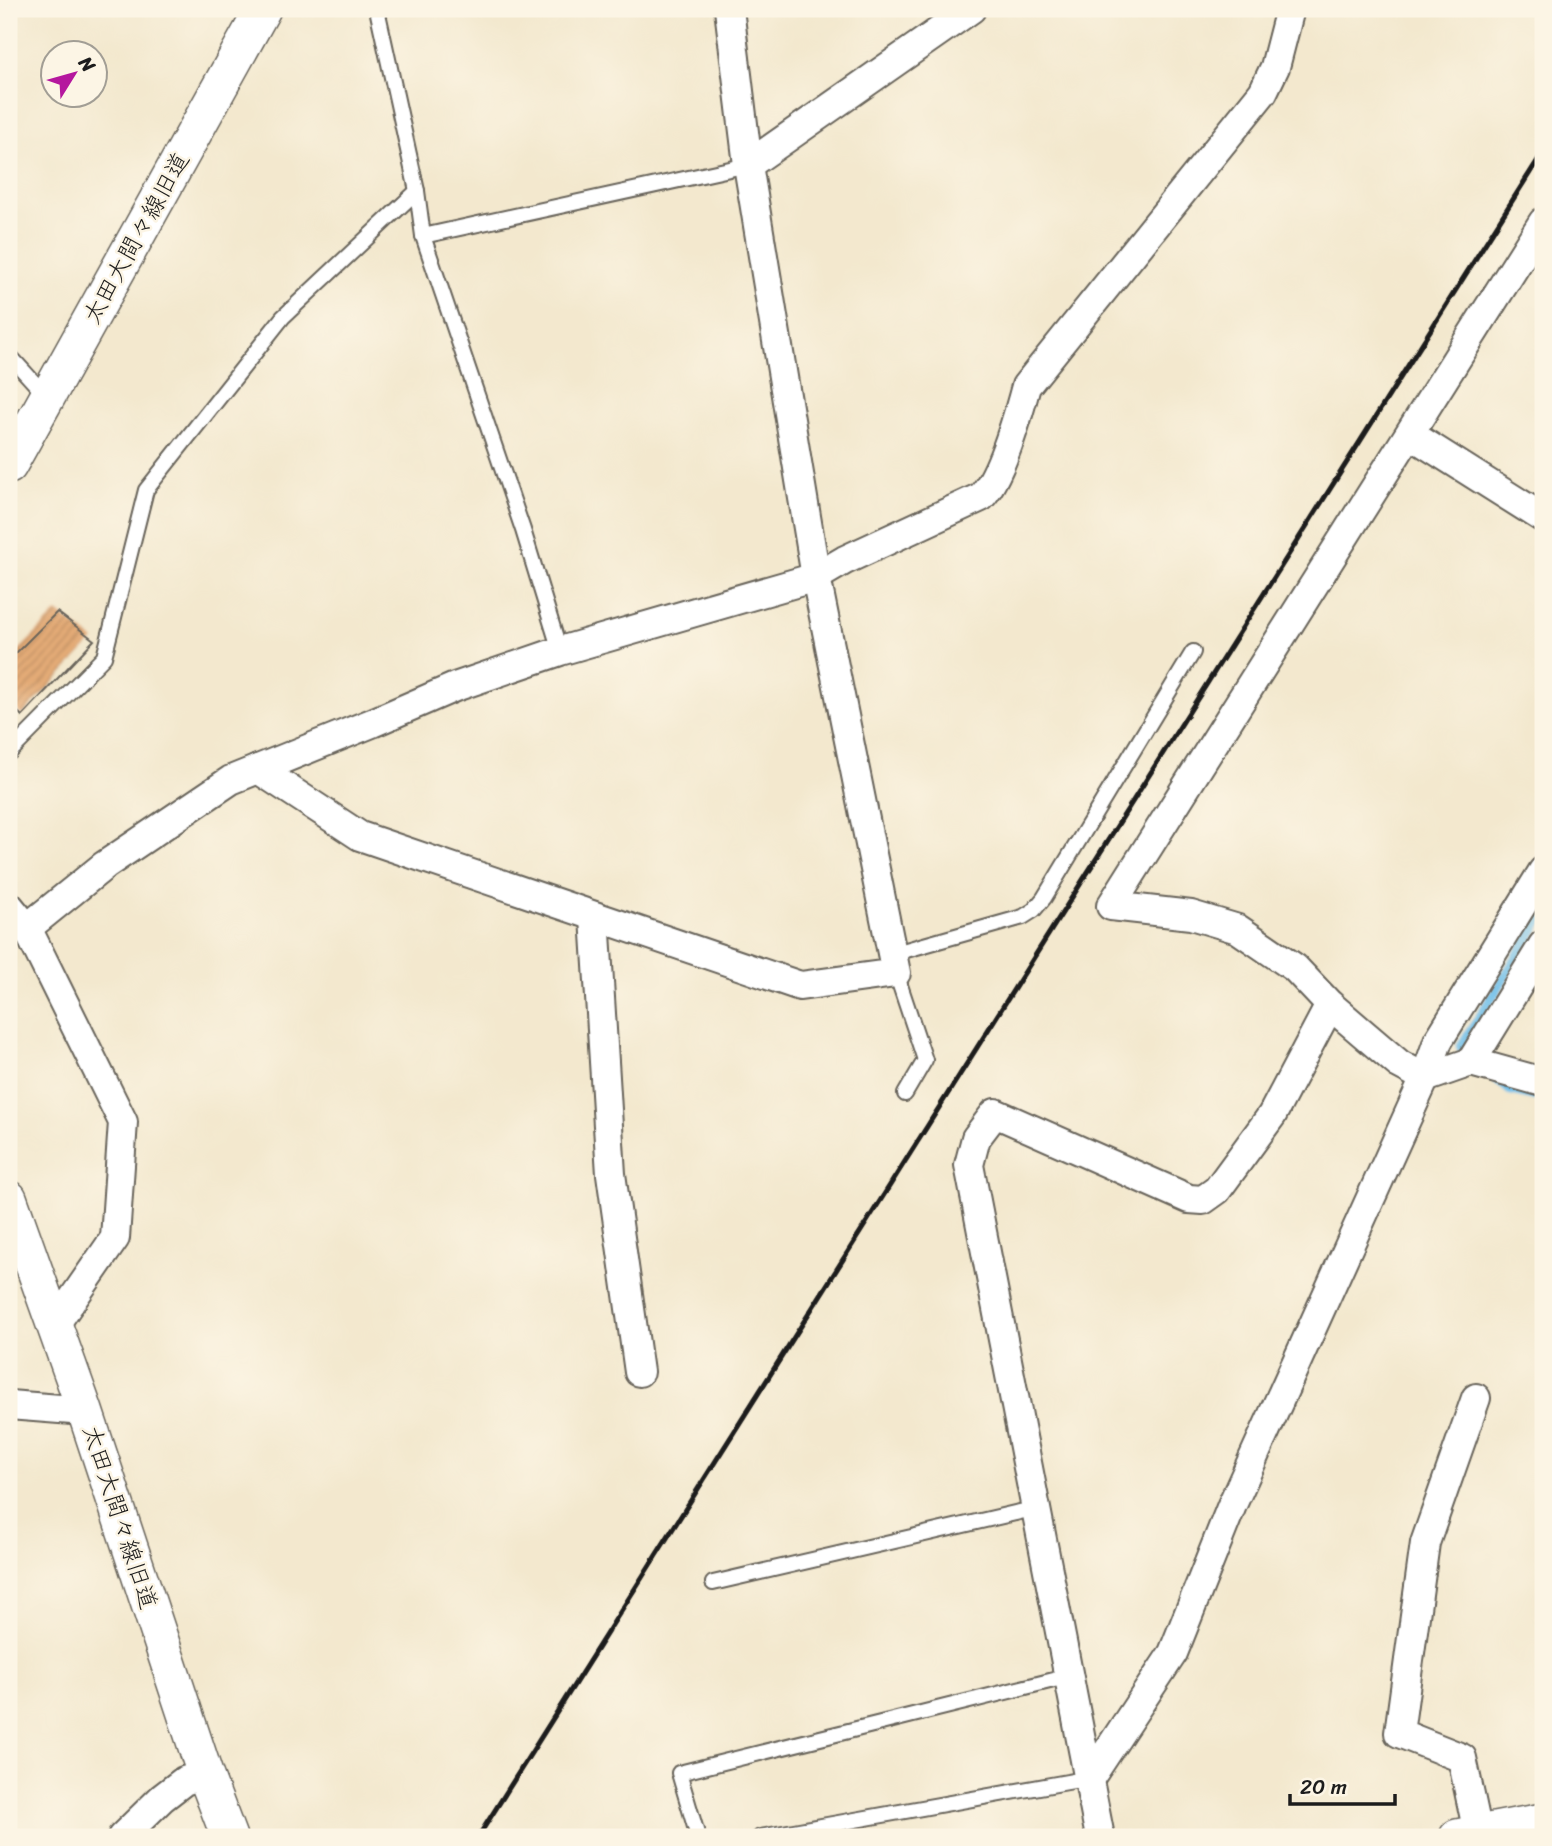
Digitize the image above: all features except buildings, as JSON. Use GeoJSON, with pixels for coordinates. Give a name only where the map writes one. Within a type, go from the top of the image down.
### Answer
{"type":"FeatureCollection","features":[{"type":"Feature","properties":{"kind":"street","name":"太田大間々線旧道"},"geometry":{"type":"LineString","coordinates":[[9,466],[263,9]]}},
{"type":"Feature","properties":{"kind":"street"},"geometry":{"type":"LineString","coordinates":[[258,769],[360,836],[800,986],[894,964],[816,577],[748,165],[729,9]]}},
{"type":"Feature","properties":{"kind":"street"},"geometry":{"type":"LineString","coordinates":[[748,165],[971,9]]}},
{"type":"Feature","properties":{"kind":"street"},"geometry":{"type":"LineString","coordinates":[[27,928],[105,865],[231,780],[454,687],[560,651],[816,577],[845,560],[981,497],[991,486],[1021,407],[1026,386],[1263,92],[1275,66],[1290,9]]}},
{"type":"Feature","properties":{"kind":"street"},"geometry":{"type":"LineString","coordinates":[[1543,222],[1111,906],[1191,915],[1238,929],[1295,968],[1330,1005],[1399,1064],[1425,1078],[1471,1062],[1543,1082]]}},
{"type":"Feature","properties":{"kind":"street"},"geometry":{"type":"LineString","coordinates":[[1410,434],[1543,518]]}},
{"type":"Feature","properties":{"kind":"street"},"geometry":{"type":"LineString","coordinates":[[1090,1778],[1173,1653],[1232,1505],[1425,1078],[1438,1041],[1543,871]]}},
{"type":"Feature","properties":{"kind":"street"},"geometry":{"type":"LineString","coordinates":[[9,906],[27,928],[123,1122],[116,1238],[54,1326]]}},
{"type":"Feature","properties":{"kind":"street"},"geometry":{"type":"LineString","coordinates":[[595,917],[611,1174],[639,1372]]}},
{"type":"Feature","properties":{"kind":"street"},"geometry":{"type":"LineString","coordinates":[[1471,1062],[1543,945]]}},
{"type":"Feature","properties":{"kind":"street"},"geometry":{"type":"LineString","coordinates":[[1100,1837],[969,1164],[976,1138],[995,1113],[1189,1199],[1203,1200],[1217,1190],[1272,1115],[1330,1005]]}},
{"type":"Feature","properties":{"kind":"street","name":"太田大間々線旧道"},"geometry":{"type":"LineString","coordinates":[[9,1198],[85,1411],[205,1774],[229,1837]]}},
{"type":"Feature","properties":{"kind":"street"},"geometry":{"type":"LineString","coordinates":[[1476,1398],[1425,1543],[1399,1733],[1462,1758],[1467,1835],[1543,1821]]}},
{"type":"Feature","properties":{"kind":"street"},"geometry":{"type":"LineString","coordinates":[[9,1405],[85,1411]]}},
{"type":"Feature","properties":{"kind":"street"},"geometry":{"type":"LineString","coordinates":[[122,1837],[162,1798],[184,1781],[205,1774]]}},
{"type":"Feature","properties":{"kind":"lane"},"geometry":{"type":"LineString","coordinates":[[376,9],[417,191],[423,236],[519,517],[560,651]]}},
{"type":"Feature","properties":{"kind":"lane"},"geometry":{"type":"LineString","coordinates":[[423,236],[748,165]]}},
{"type":"Feature","properties":{"kind":"lane"},"geometry":{"type":"LineString","coordinates":[[9,753],[104,657],[146,490],[283,317],[417,191]]}},
{"type":"Feature","properties":{"kind":"lane"},"geometry":{"type":"LineString","coordinates":[[9,355],[48,398]]}},
{"type":"Feature","properties":{"kind":"lane"},"geometry":{"type":"LineString","coordinates":[[905,1094],[925,1060],[894,964],[1023,917],[1034,910],[1044,898],[1193,652]]}},
{"type":"Feature","properties":{"kind":"lane"},"geometry":{"type":"LineString","coordinates":[[713,1583],[1037,1508]]}},
{"type":"Feature","properties":{"kind":"lane"},"geometry":{"type":"LineString","coordinates":[[698,1837],[679,1773],[1070,1675]]}},
{"type":"Feature","properties":{"kind":"lane"},"geometry":{"type":"LineString","coordinates":[[760,1837],[1090,1778]]}},
{"type":"Feature","properties":{"kind":"waterway"},"geometry":{"type":"LineString","coordinates":[[1473,1058],[1461,1047],[1543,915]]}},
{"type":"Feature","properties":{"kind":"waterway"},"geometry":{"type":"LineString","coordinates":[[1496,1078],[1510,1090],[1543,1098]]}},
{"type":"Feature","properties":{"kind":"railway"},"geometry":{"type":"LineString","coordinates":[[478,1837],[1543,152]]}}]}
